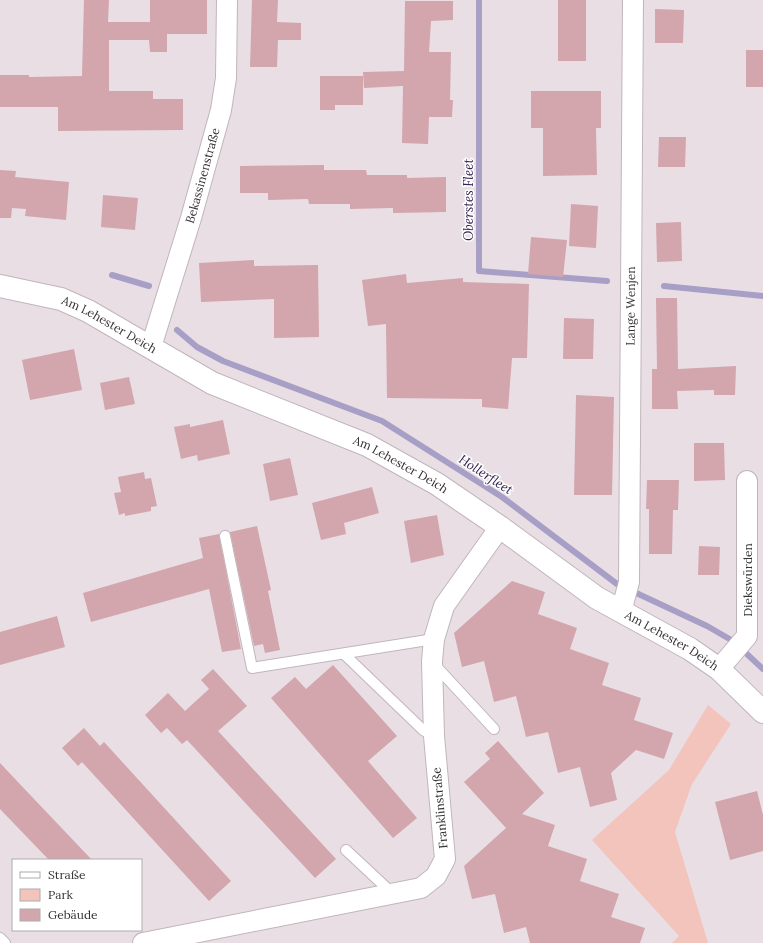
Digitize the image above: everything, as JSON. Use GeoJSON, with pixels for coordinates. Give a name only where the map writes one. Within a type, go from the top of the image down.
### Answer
{"type":"FeatureCollection","features":[{"type":"Feature","properties":{"kind":"street","name":"Bekassinenstraße"},"geometry":{"type":"LineString","coordinates":[[151,347],[192,218],[221,110],[226,78],[227,0]]}},
{"type":"Feature","properties":{"kind":"street","name":"Lange Wenjen"},"geometry":{"type":"LineString","coordinates":[[625,596],[632,0]]}},
{"type":"Feature","properties":{"kind":"street","name":"Am Lehester Deich"},"geometry":{"type":"LineString","coordinates":[[0,286],[61,299],[88,311],[212,383],[367,444],[437,484],[500,527],[597,598],[625,596],[690,649],[719,669],[763,712]]}},
{"type":"Feature","properties":{"kind":"street","name":"Diekswürden"},"geometry":{"type":"LineString","coordinates":[[719,669],[747,636],[747,480]]}},
{"type":"Feature","properties":{"kind":"street","name":"Franklinstraße"},"geometry":{"type":"LineString","coordinates":[[143,943],[421,888],[436,876],[445,859],[434,736],[432,662],[434,639],[444,606],[470,567],[500,527]]}},
{"type":"Feature","properties":{"kind":"lane"},"geometry":{"type":"LineString","coordinates":[[225,536],[252,668],[434,639]]}},
{"type":"Feature","properties":{"kind":"lane"},"geometry":{"type":"LineString","coordinates":[[344,654],[423,730],[434,736]]}},
{"type":"Feature","properties":{"kind":"lane"},"geometry":{"type":"LineString","coordinates":[[432,662],[494,729]]}},
{"type":"Feature","properties":{"kind":"lane"},"geometry":{"type":"LineString","coordinates":[[346,850],[392,893]]}},
{"type":"Feature","properties":{"kind":"lane"},"geometry":{"type":"LineString","coordinates":[[0,938],[5,943]]}},
{"type":"Feature","properties":{"kind":"green space"},"geometry":{"type":"Polygon","coordinates":[[[708,705],[731,724],[692,784],[675,832],[708,943],[672,943],[679,936],[592,840],[669,770],[708,705]]]}},
{"type":"Feature","properties":{"kind":"building"},"geometry":{"type":"Polygon","coordinates":[[[84,0],[109,0],[108,22],[150,22],[150,0],[207,0],[207,34],[167,34],[167,52],[150,52],[149,40],[109,40],[109,91],[153,91],[153,99],[183,99],[183,130],[58,131],[58,107],[0,107],[0,75],[29,75],[29,77],[82,76],[84,0]]]}},
{"type":"Feature","properties":{"kind":"building"},"geometry":{"type":"Polygon","coordinates":[[[252,0],[278,0],[277,22],[301,23],[301,40],[278,40],[277,67],[250,67],[252,0]]]}},
{"type":"Feature","properties":{"kind":"building"},"geometry":{"type":"Polygon","coordinates":[[[558,0],[586,0],[586,61],[558,61],[558,0]]]}},
{"type":"Feature","properties":{"kind":"building"},"geometry":{"type":"Polygon","coordinates":[[[405,1],[453,1],[453,20],[431,21],[429,52],[451,52],[450,100],[453,100],[452,117],[429,117],[428,144],[402,143],[403,86],[364,88],[363,72],[404,71],[405,1]]]}},
{"type":"Feature","properties":{"kind":"building"},"geometry":{"type":"Polygon","coordinates":[[[655,9],[684,10],[683,43],[655,43],[655,9]]]}},
{"type":"Feature","properties":{"kind":"building"},"geometry":{"type":"Polygon","coordinates":[[[746,50],[763,50],[763,87],[746,87],[746,50]]]}},
{"type":"Feature","properties":{"kind":"building"},"geometry":{"type":"Polygon","coordinates":[[[320,76],[363,76],[363,105],[335,105],[335,110],[320,110],[320,76]]]}},
{"type":"Feature","properties":{"kind":"building"},"geometry":{"type":"Polygon","coordinates":[[[531,91],[601,91],[601,128],[596,128],[597,175],[543,176],[543,128],[531,128],[531,91]]]}},
{"type":"Feature","properties":{"kind":"building"},"geometry":{"type":"Polygon","coordinates":[[[659,137],[686,137],[685,167],[658,167],[659,137]]]}},
{"type":"Feature","properties":{"kind":"building"},"geometry":{"type":"Polygon","coordinates":[[[324,165],[324,170],[366,170],[367,175],[407,175],[407,178],[446,177],[446,212],[393,213],[393,208],[350,209],[350,204],[309,204],[308,199],[268,200],[268,193],[240,193],[240,166],[324,165]]]}},
{"type":"Feature","properties":{"kind":"building"},"geometry":{"type":"Polygon","coordinates":[[[0,170],[16,171],[15,177],[69,182],[66,220],[25,216],[26,209],[12,208],[11,218],[0,218],[0,170]]]}},
{"type":"Feature","properties":{"kind":"building"},"geometry":{"type":"Polygon","coordinates":[[[103,195],[138,198],[135,230],[101,227],[103,195]]]}},
{"type":"Feature","properties":{"kind":"building"},"geometry":{"type":"Polygon","coordinates":[[[571,204],[598,206],[596,248],[569,246],[571,204]]]}},
{"type":"Feature","properties":{"kind":"building"},"geometry":{"type":"Polygon","coordinates":[[[681,222],[682,261],[657,262],[656,223],[681,222]]]}},
{"type":"Feature","properties":{"kind":"building"},"geometry":{"type":"Polygon","coordinates":[[[531,237],[567,240],[563,277],[528,274],[531,237]]]}},
{"type":"Feature","properties":{"kind":"building"},"geometry":{"type":"Polygon","coordinates":[[[254,260],[254,266],[318,265],[319,337],[274,338],[274,299],[201,302],[199,263],[254,260]]]}},
{"type":"Feature","properties":{"kind":"building"},"geometry":{"type":"Polygon","coordinates":[[[406,274],[407,283],[463,278],[463,282],[529,284],[527,358],[512,358],[508,409],[482,407],[482,399],[387,398],[386,324],[368,326],[362,280],[406,274]]]}},
{"type":"Feature","properties":{"kind":"building"},"geometry":{"type":"Polygon","coordinates":[[[656,298],[677,298],[678,369],[736,366],[735,395],[714,395],[714,390],[677,391],[678,409],[652,409],[652,369],[657,369],[656,298]]]}},
{"type":"Feature","properties":{"kind":"building"},"geometry":{"type":"Polygon","coordinates":[[[564,318],[594,319],[593,359],[563,359],[564,318]]]}},
{"type":"Feature","properties":{"kind":"building"},"geometry":{"type":"Polygon","coordinates":[[[74,349],[82,390],[30,400],[22,360],[74,349]]]}},
{"type":"Feature","properties":{"kind":"building"},"geometry":{"type":"Polygon","coordinates":[[[129,377],[135,404],[105,410],[100,383],[129,377]]]}},
{"type":"Feature","properties":{"kind":"building"},"geometry":{"type":"Polygon","coordinates":[[[576,395],[614,397],[612,495],[574,495],[576,395]]]}},
{"type":"Feature","properties":{"kind":"building"},"geometry":{"type":"Polygon","coordinates":[[[223,420],[230,454],[198,461],[197,455],[181,459],[174,427],[190,424],[190,427],[223,420]]]}},
{"type":"Feature","properties":{"kind":"building"},"geometry":{"type":"Polygon","coordinates":[[[694,443],[724,443],[725,480],[694,481],[694,443]]]}},
{"type":"Feature","properties":{"kind":"building"},"geometry":{"type":"Polygon","coordinates":[[[290,458],[298,495],[270,501],[263,464],[290,458]]]}},
{"type":"Feature","properties":{"kind":"building"},"geometry":{"type":"Polygon","coordinates":[[[144,472],[145,479],[151,478],[157,506],[151,507],[151,511],[125,516],[125,513],[119,515],[114,493],[121,492],[118,477],[144,472]]]}},
{"type":"Feature","properties":{"kind":"building"},"geometry":{"type":"Polygon","coordinates":[[[647,480],[679,480],[678,510],[673,510],[672,554],[649,554],[649,509],[646,509],[647,480]]]}},
{"type":"Feature","properties":{"kind":"building"},"geometry":{"type":"Polygon","coordinates":[[[372,487],[379,513],[344,523],[346,534],[321,540],[312,503],[372,487]]]}},
{"type":"Feature","properties":{"kind":"building"},"geometry":{"type":"Polygon","coordinates":[[[437,515],[444,555],[411,563],[404,521],[437,515]]]}},
{"type":"Feature","properties":{"kind":"building"},"geometry":{"type":"Polygon","coordinates":[[[257,526],[271,590],[268,591],[280,650],[265,653],[263,644],[254,646],[230,532],[257,526]]]}},
{"type":"Feature","properties":{"kind":"building"},"geometry":{"type":"Polygon","coordinates":[[[219,534],[241,649],[222,652],[209,589],[91,622],[83,593],[203,558],[199,538],[219,534]]]}},
{"type":"Feature","properties":{"kind":"building"},"geometry":{"type":"Polygon","coordinates":[[[699,546],[720,547],[719,575],[698,575],[699,546]]]}},
{"type":"Feature","properties":{"kind":"building"},"geometry":{"type":"Polygon","coordinates":[[[512,581],[545,592],[538,614],[577,628],[570,649],[609,663],[602,685],[641,698],[634,720],[673,733],[664,759],[636,750],[611,773],[617,800],[590,807],[580,767],[558,773],[548,732],[526,737],[516,696],[494,702],[484,661],[462,667],[454,633],[512,581]]]}},
{"type":"Feature","properties":{"kind":"building"},"geometry":{"type":"Polygon","coordinates":[[[57,616],[65,647],[0,665],[0,632],[57,616]]]}},
{"type":"Feature","properties":{"kind":"building"},"geometry":{"type":"Polygon","coordinates":[[[333,665],[397,736],[368,761],[417,818],[393,838],[271,698],[295,677],[306,689],[333,665]]]}},
{"type":"Feature","properties":{"kind":"building"},"geometry":{"type":"Polygon","coordinates":[[[213,669],[247,706],[218,731],[336,859],[315,878],[187,740],[182,744],[167,728],[161,733],[145,715],[168,693],[185,711],[209,689],[201,680],[213,669]]]}},
{"type":"Feature","properties":{"kind":"building"},"geometry":{"type":"Polygon","coordinates":[[[84,728],[100,746],[104,742],[231,881],[209,901],[82,762],[78,766],[62,748],[84,728]]]}},
{"type":"Feature","properties":{"kind":"building"},"geometry":{"type":"Polygon","coordinates":[[[498,741],[544,793],[522,814],[555,825],[548,846],[587,859],[580,881],[619,894],[611,917],[645,928],[640,943],[530,943],[526,927],[504,933],[495,894],[472,899],[464,866],[506,828],[464,782],[490,759],[485,753],[498,741]]]}},
{"type":"Feature","properties":{"kind":"building"},"geometry":{"type":"Polygon","coordinates":[[[0,763],[91,859],[48,859],[0,809],[0,763]]]}},
{"type":"Feature","properties":{"kind":"building"},"geometry":{"type":"Polygon","coordinates":[[[757,791],[763,815],[763,851],[730,860],[715,802],[757,791]]]}},
{"type":"Feature","properties":{"kind":"waterway","name":"Oberstes Fleet"},"geometry":{"type":"LineString","coordinates":[[479,0],[479,271],[607,281]]}},
{"type":"Feature","properties":{"kind":"waterway","name":"Hollerfleet"},"geometry":{"type":"LineString","coordinates":[[112,275],[149,286]]}},
{"type":"Feature","properties":{"kind":"waterway","name":"Oberstes Fleet"},"geometry":{"type":"LineString","coordinates":[[664,286],[763,296]]}},
{"type":"Feature","properties":{"kind":"waterway","name":"Hollerfleet"},"geometry":{"type":"LineString","coordinates":[[177,330],[197,347],[223,361],[382,421],[502,497],[617,584],[707,626],[733,641],[763,669]]}}]}
